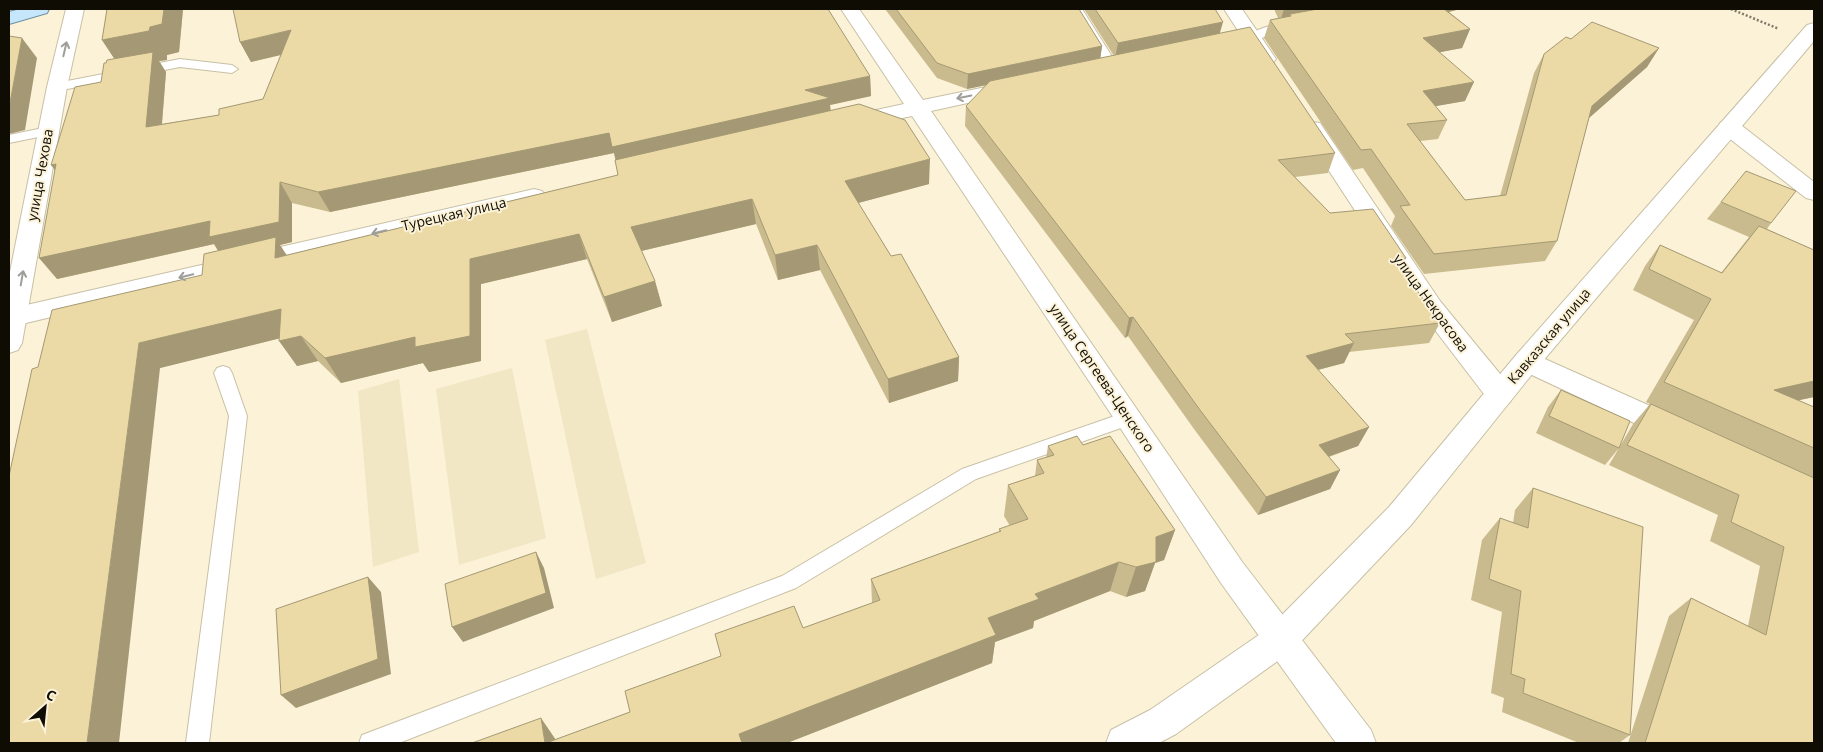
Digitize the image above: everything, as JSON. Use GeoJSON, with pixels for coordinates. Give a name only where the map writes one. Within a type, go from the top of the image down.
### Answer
{"type":"FeatureCollection","features":[{"type":"Feature","properties":{"kind":"main road"},"geometry":{"type":"LineString","coordinates":[[9,18],[40,9]]}},
{"type":"Feature","properties":{"kind":"street","name":"улица Чехова"},"geometry":{"type":"LineString","coordinates":[[9,343],[12,317],[56,87],[75,9]]}},
{"type":"Feature","properties":{"kind":"street","name":"улица Сергеева-Ценского"},"geometry":{"type":"LineString","coordinates":[[850,9],[1129,418],[1220,555],[1358,743]]}},
{"type":"Feature","properties":{"kind":"street"},"geometry":{"type":"LineString","coordinates":[[1233,9],[1242,39],[1278,78]]}},
{"type":"Feature","properties":{"kind":"street","name":"Кавказская улица"},"geometry":{"type":"LineString","coordinates":[[1124,743],[1163,722],[1281,640],[1400,516],[1527,361],[1809,34]]}},
{"type":"Feature","properties":{"kind":"street"},"geometry":{"type":"LineString","coordinates":[[835,126],[1035,82]]}},
{"type":"Feature","properties":{"kind":"street","name":"улица Некрасова"},"geometry":{"type":"LineString","coordinates":[[1300,111],[1431,307],[1500,394]]}},
{"type":"Feature","properties":{"kind":"street"},"geometry":{"type":"LineString","coordinates":[[1729,127],[1814,193]]}},
{"type":"Feature","properties":{"kind":"street","name":"Турецкая улица"},"geometry":{"type":"LineString","coordinates":[[12,317],[553,191]]}},
{"type":"Feature","properties":{"kind":"street"},"geometry":{"type":"LineString","coordinates":[[1527,361],[1698,440]]}},
{"type":"Feature","properties":{"kind":"lane"},"geometry":{"type":"LineString","coordinates":[[1076,9],[1112,66]]}},
{"type":"Feature","properties":{"kind":"lane"},"geometry":{"type":"LineString","coordinates":[[1242,39],[1298,24]]}},
{"type":"Feature","properties":{"kind":"lane"},"geometry":{"type":"LineString","coordinates":[[56,87],[180,63],[232,69]]}},
{"type":"Feature","properties":{"kind":"lane"},"geometry":{"type":"LineString","coordinates":[[9,139],[48,131]]}},
{"type":"Feature","properties":{"kind":"lane"},"geometry":{"type":"LineString","coordinates":[[197,743],[238,416],[224,373]]}},
{"type":"Feature","properties":{"kind":"lane"},"geometry":{"type":"LineString","coordinates":[[370,743],[789,582],[969,474],[1129,418]]}},
{"type":"Feature","properties":{"kind":"path"},"geometry":{"type":"LineString","coordinates":[[1731,9],[1809,34]]}},
{"type":"Feature","properties":{"kind":"shaded area"},"geometry":{"type":"Polygon","coordinates":[[[587,329],[646,563],[596,579],[545,340],[587,329]]]}},
{"type":"Feature","properties":{"kind":"shaded area"},"geometry":{"type":"Polygon","coordinates":[[[512,368],[546,538],[459,565],[436,389],[512,368]]]}},
{"type":"Feature","properties":{"kind":"shaded area"},"geometry":{"type":"Polygon","coordinates":[[[399,379],[419,552],[373,567],[358,391],[399,379]]]}},
{"type":"Feature","properties":{"kind":"building"},"geometry":{"type":"Polygon","coordinates":[[[107,9],[164,9],[162,24],[150,27],[149,31],[102,40],[107,9]]]}},
{"type":"Feature","properties":{"kind":"building"},"geometry":{"type":"Polygon","coordinates":[[[233,9],[828,9],[870,76],[805,90],[830,98],[612,147],[609,133],[318,192],[280,182],[279,222],[209,237],[210,221],[39,258],[56,164],[51,165],[75,87],[101,82],[104,63],[107,60],[153,52],[146,127],[219,115],[219,109],[263,99],[291,30],[240,42],[233,9]]]}},
{"type":"Feature","properties":{"kind":"building"},"geometry":{"type":"Polygon","coordinates":[[[896,9],[1079,9],[1102,46],[968,74],[937,63],[896,9]]]}},
{"type":"Feature","properties":{"kind":"building"},"geometry":{"type":"Polygon","coordinates":[[[1095,9],[1215,9],[1223,22],[1118,43],[1095,9]]]}},
{"type":"Feature","properties":{"kind":"building"},"geometry":{"type":"Polygon","coordinates":[[[1318,9],[1444,9],[1470,29],[1423,38],[1474,82],[1423,91],[1447,120],[1407,124],[1465,200],[1506,195],[1544,54],[1566,37],[1571,39],[1592,22],[1659,48],[1592,106],[1557,241],[1434,254],[1400,206],[1410,205],[1371,149],[1361,150],[1270,20],[1318,9]]]}},
{"type":"Feature","properties":{"kind":"building"},"geometry":{"type":"Polygon","coordinates":[[[1250,27],[1335,153],[1278,160],[1330,213],[1373,209],[1406,258],[1395,259],[1440,323],[1345,334],[1354,343],[1306,356],[1369,427],[1319,445],[1340,470],[1266,497],[1133,317],[1129,318],[966,106],[990,81],[1250,27]]]}},
{"type":"Feature","properties":{"kind":"building"},"geometry":{"type":"Polygon","coordinates":[[[9,36],[22,38],[9,108],[9,36]]]}},
{"type":"Feature","properties":{"kind":"building"},"geometry":{"type":"Polygon","coordinates":[[[859,104],[905,120],[930,159],[845,181],[891,256],[901,254],[959,357],[888,379],[817,245],[775,255],[752,199],[631,227],[655,281],[604,297],[579,234],[470,259],[470,336],[415,347],[415,337],[325,358],[301,336],[279,341],[281,309],[139,343],[87,743],[9,743],[9,476],[32,369],[38,367],[52,310],[202,275],[204,254],[276,237],[275,258],[618,175],[615,160],[859,104]]]}},
{"type":"Feature","properties":{"kind":"building"},"geometry":{"type":"Polygon","coordinates":[[[1746,171],[1796,191],[1771,223],[1721,202],[1746,171]]]}},
{"type":"Feature","properties":{"kind":"building"},"geometry":{"type":"Polygon","coordinates":[[[1759,226],[1814,250],[1814,381],[1774,390],[1814,407],[1814,448],[1664,382],[1711,299],[1649,269],[1660,245],[1722,273],[1759,226]]]}},
{"type":"Feature","properties":{"kind":"building"},"geometry":{"type":"Polygon","coordinates":[[[1561,390],[1630,421],[1619,448],[1549,416],[1561,390]]]}},
{"type":"Feature","properties":{"kind":"building"},"geometry":{"type":"Polygon","coordinates":[[[1651,404],[1814,478],[1814,743],[1645,743],[1691,598],[1766,635],[1784,547],[1731,522],[1739,495],[1627,445],[1651,404]]]}},
{"type":"Feature","properties":{"kind":"building"},"geometry":{"type":"Polygon","coordinates":[[[1077,436],[1083,445],[1110,436],[1175,530],[1156,537],[1156,562],[1136,567],[1119,562],[1035,594],[1039,599],[988,618],[996,635],[739,734],[742,743],[546,743],[630,712],[625,691],[721,656],[715,634],[794,606],[803,628],[880,600],[871,579],[1001,531],[999,529],[1028,519],[1008,485],[1044,473],[1037,460],[1054,455],[1048,446],[1077,436]]]}},
{"type":"Feature","properties":{"kind":"building"},"geometry":{"type":"Polygon","coordinates":[[[1533,488],[1643,527],[1630,735],[1523,693],[1525,679],[1511,674],[1521,591],[1489,579],[1500,518],[1528,528],[1533,488]]]}},
{"type":"Feature","properties":{"kind":"building"},"geometry":{"type":"Polygon","coordinates":[[[536,552],[546,593],[452,627],[445,584],[536,552]]]}},
{"type":"Feature","properties":{"kind":"building"},"geometry":{"type":"Polygon","coordinates":[[[368,577],[378,659],[281,695],[276,609],[368,577]]]}},
{"type":"Feature","properties":{"kind":"building"},"geometry":{"type":"Polygon","coordinates":[[[541,718],[545,743],[472,743],[541,718]]]}}]}
